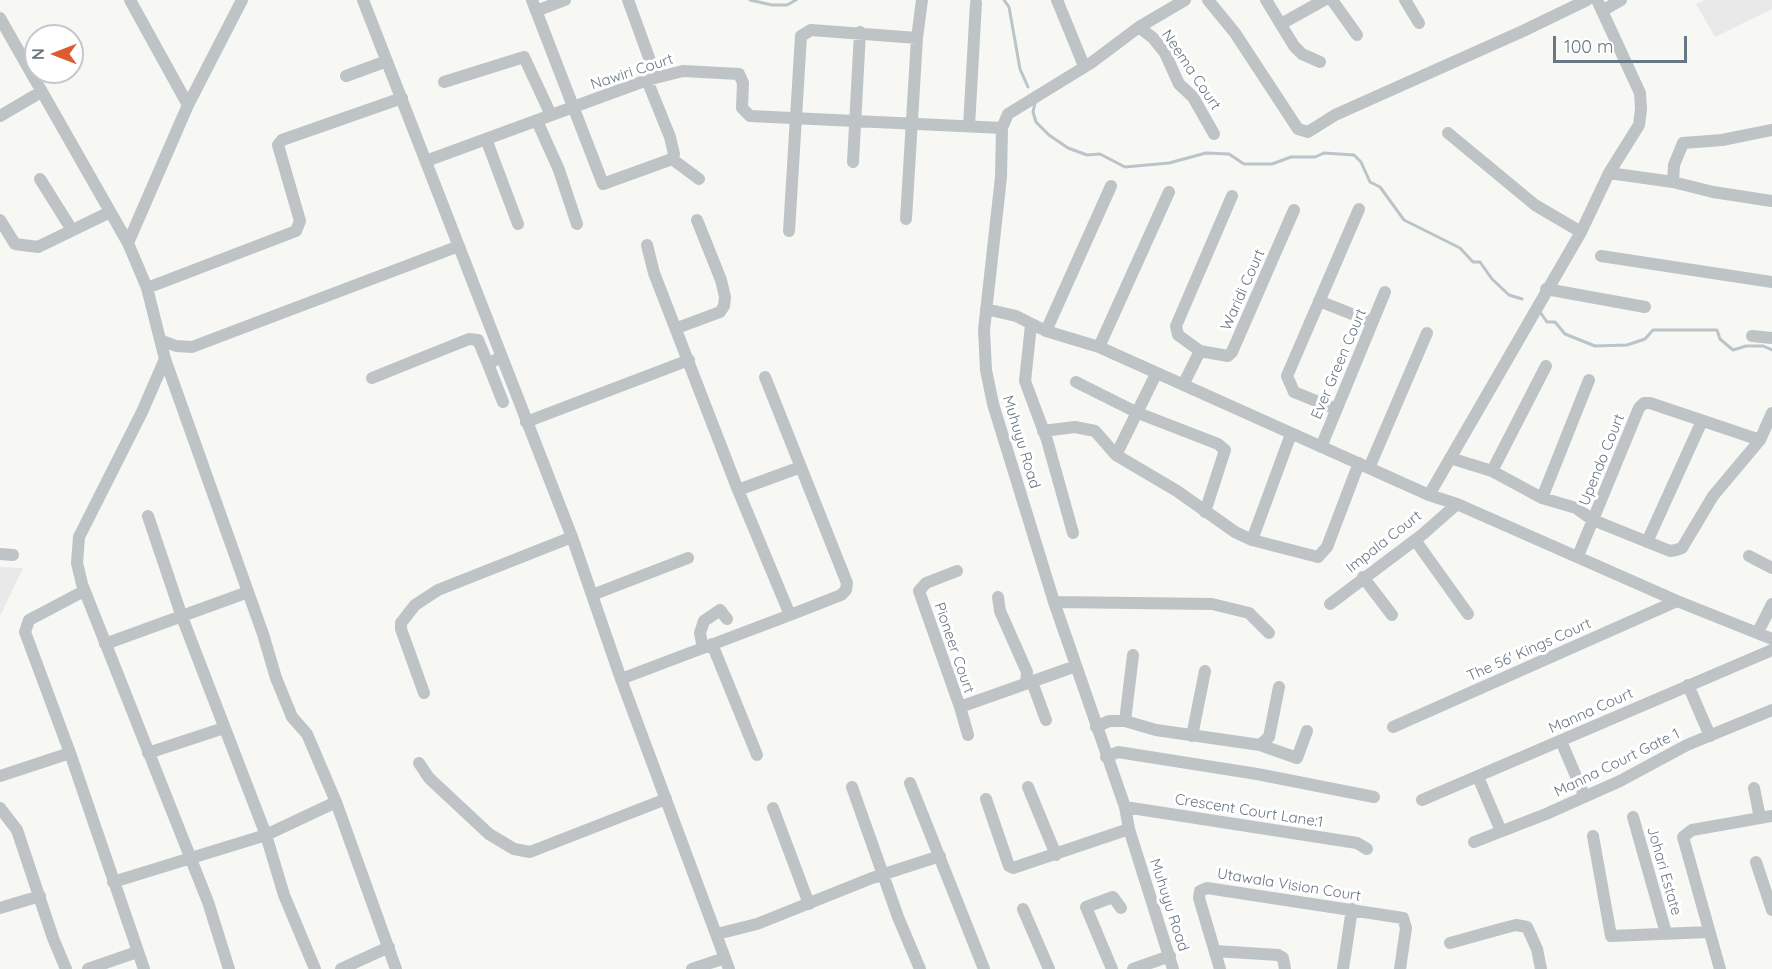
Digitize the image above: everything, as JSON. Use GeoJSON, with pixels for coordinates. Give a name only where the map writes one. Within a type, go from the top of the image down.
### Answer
{"type":"FeatureCollection","features":[{"type":"Feature","properties":{"kind":"street"},"geometry":{"type":"LineString","coordinates":[[130,0],[188,105]]}},
{"type":"Feature","properties":{"kind":"street"},"geometry":{"type":"LineString","coordinates":[[128,243],[188,105],[242,0]]}},
{"type":"Feature","properties":{"kind":"street"},"geometry":{"type":"LineString","coordinates":[[363,0],[572,537],[621,679],[727,964],[692,969]]}},
{"type":"Feature","properties":{"kind":"street"},"geometry":{"type":"LineString","coordinates":[[565,0],[534,5],[603,184],[672,159]]}},
{"type":"Feature","properties":{"kind":"street"},"geometry":{"type":"LineString","coordinates":[[628,0],[670,137],[674,153],[672,159]]}},
{"type":"Feature","properties":{"kind":"street"},"geometry":{"type":"LineString","coordinates":[[906,219],[917,38],[922,0]]}},
{"type":"Feature","properties":{"kind":"street"},"geometry":{"type":"LineString","coordinates":[[1057,0],[1084,66]]}},
{"type":"Feature","properties":{"kind":"street"},"geometry":{"type":"LineString","coordinates":[[1002,128],[1008,114],[1017,107],[1084,66],[1139,27],[1185,0]]}},
{"type":"Feature","properties":{"kind":"street"},"geometry":{"type":"LineString","coordinates":[[1208,0],[1234,33],[1298,129],[1308,132],[1335,114],[1514,36],[1587,0]]}},
{"type":"Feature","properties":{"kind":"street"},"geometry":{"type":"LineString","coordinates":[[1266,0],[1302,54],[1320,62]]}},
{"type":"Feature","properties":{"kind":"street"},"geometry":{"type":"LineString","coordinates":[[1281,24],[1324,0]]}},
{"type":"Feature","properties":{"kind":"street"},"geometry":{"type":"LineString","coordinates":[[1332,0],[1357,35]]}},
{"type":"Feature","properties":{"kind":"street"},"geometry":{"type":"LineString","coordinates":[[1405,0],[1419,23]]}},
{"type":"Feature","properties":{"kind":"street"},"geometry":{"type":"LineString","coordinates":[[1429,495],[1581,232],[1609,173],[1639,125],[1641,109],[1636,81],[1600,5],[1621,0]]}},
{"type":"Feature","properties":{"kind":"street"},"geometry":{"type":"LineString","coordinates":[[969,126],[976,3]]}},
{"type":"Feature","properties":{"kind":"street"},"geometry":{"type":"LineString","coordinates":[[0,18],[40,92],[128,243],[147,288],[165,359],[287,708],[307,734],[336,802],[396,969]]}},
{"type":"Feature","properties":{"kind":"street","name":"Neema Court"},"geometry":{"type":"LineString","coordinates":[[1139,27],[1153,38],[1165,53],[1179,84],[1193,97],[1214,134]]}},
{"type":"Feature","properties":{"kind":"street"},"geometry":{"type":"LineString","coordinates":[[789,231],[801,36],[811,30],[917,38]]}},
{"type":"Feature","properties":{"kind":"street"},"geometry":{"type":"LineString","coordinates":[[853,162],[860,32]]}},
{"type":"Feature","properties":{"kind":"street"},"geometry":{"type":"LineString","coordinates":[[444,82],[524,57],[551,115]]}},
{"type":"Feature","properties":{"kind":"street"},"geometry":{"type":"LineString","coordinates":[[346,76],[387,61]]}},
{"type":"Feature","properties":{"kind":"street","name":"Nawiri Court"},"geometry":{"type":"LineString","coordinates":[[426,161],[652,79],[683,71],[739,74],[743,83],[742,108],[750,116],[1002,128]]}},
{"type":"Feature","properties":{"kind":"street"},"geometry":{"type":"LineString","coordinates":[[1,112],[40,92]]}},
{"type":"Feature","properties":{"kind":"street"},"geometry":{"type":"LineString","coordinates":[[147,288],[296,231],[300,221],[278,145],[282,140],[402,99]]}},
{"type":"Feature","properties":{"kind":"street"},"geometry":{"type":"LineString","coordinates":[[537,121],[559,170],[577,224]]}},
{"type":"Feature","properties":{"kind":"street","name":"Muhuyu Road"},"geometry":{"type":"LineString","coordinates":[[1002,128],[1001,177],[984,330],[988,385],[1054,602],[1125,807],[1129,830],[1173,969]]}},
{"type":"Feature","properties":{"kind":"street"},"geometry":{"type":"LineString","coordinates":[[1673,182],[1674,165],[1683,143],[1722,140],[1772,130]]}},
{"type":"Feature","properties":{"kind":"street"},"geometry":{"type":"LineString","coordinates":[[1448,134],[1535,205],[1581,232]]}},
{"type":"Feature","properties":{"kind":"street"},"geometry":{"type":"LineString","coordinates":[[486,139],[518,224]]}},
{"type":"Feature","properties":{"kind":"street"},"geometry":{"type":"LineString","coordinates":[[672,159],[699,179]]}},
{"type":"Feature","properties":{"kind":"street"},"geometry":{"type":"LineString","coordinates":[[1609,173],[1673,182],[1713,192],[1772,201]]}},
{"type":"Feature","properties":{"kind":"street"},"geometry":{"type":"LineString","coordinates":[[40,179],[72,230]]}},
{"type":"Feature","properties":{"kind":"street"},"geometry":{"type":"LineString","coordinates":[[1046,331],[1111,186]]}},
{"type":"Feature","properties":{"kind":"street"},"geometry":{"type":"LineString","coordinates":[[1099,347],[1169,192]]}},
{"type":"Feature","properties":{"kind":"street"},"geometry":{"type":"LineString","coordinates":[[1183,386],[1200,351],[1178,336],[1176,326],[1232,196]]}},
{"type":"Feature","properties":{"kind":"street"},"geometry":{"type":"LineString","coordinates":[[1336,409],[1294,392],[1287,376],[1359,208]]}},
{"type":"Feature","properties":{"kind":"street","name":"Waridi Court"},"geometry":{"type":"LineString","coordinates":[[1200,351],[1228,356],[1232,352],[1294,210]]}},
{"type":"Feature","properties":{"kind":"street"},"geometry":{"type":"LineString","coordinates":[[0,220],[15,244],[29,247],[38,246],[110,212]]}},
{"type":"Feature","properties":{"kind":"street"},"geometry":{"type":"LineString","coordinates":[[677,328],[720,312],[724,306],[725,297],[721,280],[697,220]]}},
{"type":"Feature","properties":{"kind":"street"},"geometry":{"type":"LineString","coordinates":[[647,245],[654,273],[738,490],[790,615]]}},
{"type":"Feature","properties":{"kind":"street"},"geometry":{"type":"LineString","coordinates":[[160,340],[176,346],[192,347],[459,246]]}},
{"type":"Feature","properties":{"kind":"street"},"geometry":{"type":"LineString","coordinates":[[1601,256],[1772,282]]}},
{"type":"Feature","properties":{"kind":"street"},"geometry":{"type":"LineString","coordinates":[[1546,289],[1645,307]]}},
{"type":"Feature","properties":{"kind":"street","name":"Ever Green Court"},"geometry":{"type":"LineString","coordinates":[[1321,447],[1385,292]]}},
{"type":"Feature","properties":{"kind":"street"},"geometry":{"type":"LineString","coordinates":[[1319,301],[1372,322]]}},
{"type":"Feature","properties":{"kind":"street"},"geometry":{"type":"LineString","coordinates":[[986,309],[1016,316],[1046,331],[1099,347],[1429,495],[1456,504],[1677,601],[1772,639]]}},
{"type":"Feature","properties":{"kind":"street"},"geometry":{"type":"LineString","coordinates":[[1031,325],[1025,381],[1043,431],[1072,533]]}},
{"type":"Feature","properties":{"kind":"street"},"geometry":{"type":"LineString","coordinates":[[1043,431],[1087,428],[1095,430],[1116,455],[1177,491],[1205,512],[1252,540],[1318,557],[1327,547],[1427,333]]}},
{"type":"Feature","properties":{"kind":"street"},"geometry":{"type":"LineString","coordinates":[[1752,336],[1772,338]]}},
{"type":"Feature","properties":{"kind":"street"},"geometry":{"type":"LineString","coordinates":[[372,378],[469,339],[478,340],[503,402]]}},
{"type":"Feature","properties":{"kind":"street"},"geometry":{"type":"LineString","coordinates":[[488,363],[501,357]]}},
{"type":"Feature","properties":{"kind":"street"},"geometry":{"type":"LineString","coordinates":[[165,359],[142,412],[79,537],[77,563],[84,591],[208,902],[229,969]]}},
{"type":"Feature","properties":{"kind":"street"},"geometry":{"type":"LineString","coordinates":[[526,422],[689,360]]}},
{"type":"Feature","properties":{"kind":"street"},"geometry":{"type":"LineString","coordinates":[[1492,471],[1546,366]]}},
{"type":"Feature","properties":{"kind":"street"},"geometry":{"type":"LineString","coordinates":[[1116,455],[1156,374]]}},
{"type":"Feature","properties":{"kind":"street"},"geometry":{"type":"LineString","coordinates":[[621,679],[841,595],[846,590],[847,583],[765,377]]}},
{"type":"Feature","properties":{"kind":"street"},"geometry":{"type":"LineString","coordinates":[[1542,498],[1589,380]]}},
{"type":"Feature","properties":{"kind":"street"},"geometry":{"type":"LineString","coordinates":[[1076,382],[1138,413],[1218,444],[1225,450],[1205,512]]}},
{"type":"Feature","properties":{"kind":"street","name":"Upendo Court"},"geometry":{"type":"LineString","coordinates":[[1578,556],[1639,408],[1650,403],[1760,440]]}},
{"type":"Feature","properties":{"kind":"street","name":"Upendo Court"},"geometry":{"type":"LineString","coordinates":[[1450,458],[1492,471],[1542,498],[1576,508],[1593,520],[1670,551],[1682,548],[1713,496],[1760,440],[1772,413]]}},
{"type":"Feature","properties":{"kind":"street"},"geometry":{"type":"LineString","coordinates":[[1647,542],[1702,421]]}},
{"type":"Feature","properties":{"kind":"street"},"geometry":{"type":"LineString","coordinates":[[1252,540],[1291,434]]}},
{"type":"Feature","properties":{"kind":"street"},"geometry":{"type":"LineString","coordinates":[[738,490],[801,467]]}},
{"type":"Feature","properties":{"kind":"street","name":"Impala Court"},"geometry":{"type":"LineString","coordinates":[[1330,604],[1415,540],[1456,504]]}},
{"type":"Feature","properties":{"kind":"street"},"geometry":{"type":"LineString","coordinates":[[148,516],[182,617],[266,835],[284,895],[315,969]]}},
{"type":"Feature","properties":{"kind":"street"},"geometry":{"type":"LineString","coordinates":[[424,693],[401,629],[401,623],[414,605],[438,590],[572,537]]}},
{"type":"Feature","properties":{"kind":"street"},"geometry":{"type":"LineString","coordinates":[[1415,540],[1468,614]]}},
{"type":"Feature","properties":{"kind":"street"},"geometry":{"type":"LineString","coordinates":[[1749,556],[1772,568]]}},
{"type":"Feature","properties":{"kind":"street"},"geometry":{"type":"LineString","coordinates":[[592,595],[688,558]]}},
{"type":"Feature","properties":{"kind":"street","name":"Pioneer Court"},"geometry":{"type":"LineString","coordinates":[[957,571],[926,583],[919,591],[960,707],[1076,666]]}},
{"type":"Feature","properties":{"kind":"street"},"geometry":{"type":"LineString","coordinates":[[1363,577],[1392,615]]}},
{"type":"Feature","properties":{"kind":"street"},"geometry":{"type":"LineString","coordinates":[[84,591],[29,620],[25,632],[70,753],[144,969]]}},
{"type":"Feature","properties":{"kind":"street"},"geometry":{"type":"LineString","coordinates":[[105,644],[248,592]]}},
{"type":"Feature","properties":{"kind":"street"},"geometry":{"type":"LineString","coordinates":[[998,597],[1000,611],[1046,720]]}},
{"type":"Feature","properties":{"kind":"street","name":"The 56' Kings Court"},"geometry":{"type":"LineString","coordinates":[[1394,727],[1677,601]]}},
{"type":"Feature","properties":{"kind":"street"},"geometry":{"type":"LineString","coordinates":[[1054,602],[1223,606],[1249,613],[1269,633]]}},
{"type":"Feature","properties":{"kind":"street"},"geometry":{"type":"LineString","coordinates":[[1758,632],[1772,604]]}},
{"type":"Feature","properties":{"kind":"street"},"geometry":{"type":"LineString","coordinates":[[727,620],[720,610],[704,621],[700,633],[757,755]]}},
{"type":"Feature","properties":{"kind":"street","name":"Manna Court"},"geometry":{"type":"LineString","coordinates":[[1422,800],[1772,650]]}},
{"type":"Feature","properties":{"kind":"street"},"geometry":{"type":"LineString","coordinates":[[1125,721],[1133,655]]}},
{"type":"Feature","properties":{"kind":"street"},"geometry":{"type":"LineString","coordinates":[[1192,736],[1205,671]]}},
{"type":"Feature","properties":{"kind":"street"},"geometry":{"type":"LineString","coordinates":[[1688,685],[1710,736]]}},
{"type":"Feature","properties":{"kind":"street"},"geometry":{"type":"LineString","coordinates":[[1260,745],[1269,737],[1279,687]]}},
{"type":"Feature","properties":{"kind":"street"},"geometry":{"type":"LineString","coordinates":[[960,707],[968,735]]}},
{"type":"Feature","properties":{"kind":"street","name":"Manna Court Gate 1"},"geometry":{"type":"LineString","coordinates":[[1474,842],[1772,710]]}},
{"type":"Feature","properties":{"kind":"street"},"geometry":{"type":"LineString","coordinates":[[1096,727],[1109,721],[1125,721],[1192,736],[1260,745],[1297,758],[1307,731]]}},
{"type":"Feature","properties":{"kind":"street"},"geometry":{"type":"LineString","coordinates":[[148,753],[224,728]]}},
{"type":"Feature","properties":{"kind":"street"},"geometry":{"type":"LineString","coordinates":[[1561,741],[1584,795]]}},
{"type":"Feature","properties":{"kind":"street"},"geometry":{"type":"LineString","coordinates":[[1106,757],[1118,752],[1257,774],[1374,797]]}},
{"type":"Feature","properties":{"kind":"street"},"geometry":{"type":"LineString","coordinates":[[0,776],[70,753]]}},
{"type":"Feature","properties":{"kind":"street"},"geometry":{"type":"LineString","coordinates":[[419,763],[429,778],[471,814],[489,834],[514,849],[530,852],[666,799]]}},
{"type":"Feature","properties":{"kind":"street"},"geometry":{"type":"LineString","coordinates":[[1478,777],[1501,831]]}},
{"type":"Feature","properties":{"kind":"street"},"geometry":{"type":"LineString","coordinates":[[910,783],[984,969]]}},
{"type":"Feature","properties":{"kind":"street"},"geometry":{"type":"LineString","coordinates":[[852,787],[897,917],[920,969]]}},
{"type":"Feature","properties":{"kind":"street"},"geometry":{"type":"LineString","coordinates":[[1028,787],[1056,855]]}},
{"type":"Feature","properties":{"kind":"street"},"geometry":{"type":"LineString","coordinates":[[1754,788],[1766,817]]}},
{"type":"Feature","properties":{"kind":"street"},"geometry":{"type":"LineString","coordinates":[[986,799],[1009,866],[1019,867],[1129,830]]}},
{"type":"Feature","properties":{"kind":"street"},"geometry":{"type":"LineString","coordinates":[[113,882],[266,835],[336,802]]}},
{"type":"Feature","properties":{"kind":"street","name":"Crescent Court Lane:1"},"geometry":{"type":"LineString","coordinates":[[1125,807],[1357,843],[1367,849]]}},
{"type":"Feature","properties":{"kind":"street"},"geometry":{"type":"LineString","coordinates":[[0,808],[17,830],[66,969]]}},
{"type":"Feature","properties":{"kind":"street"},"geometry":{"type":"LineString","coordinates":[[773,808],[809,904]]}},
{"type":"Feature","properties":{"kind":"street","name":"Johari Estate"},"geometry":{"type":"LineString","coordinates":[[1720,969],[1683,837],[1692,830],[1766,817]]}},
{"type":"Feature","properties":{"kind":"street","name":"Johari Estate"},"geometry":{"type":"LineString","coordinates":[[1633,818],[1666,933]]}},
{"type":"Feature","properties":{"kind":"street","name":"Johari Estate"},"geometry":{"type":"LineString","coordinates":[[1593,836],[1611,936],[1709,932]]}},
{"type":"Feature","properties":{"kind":"street"},"geometry":{"type":"LineString","coordinates":[[717,934],[809,904],[940,856]]}},
{"type":"Feature","properties":{"kind":"street"},"geometry":{"type":"LineString","coordinates":[[1756,862],[1772,910]]}},
{"type":"Feature","properties":{"kind":"street","name":"Utawala Vision Court"},"geometry":{"type":"LineString","coordinates":[[1220,969],[1199,898],[1200,891],[1206,888],[1403,918],[1406,928],[1400,969]]}},
{"type":"Feature","properties":{"kind":"street"},"geometry":{"type":"LineString","coordinates":[[0,908],[40,896]]}},
{"type":"Feature","properties":{"kind":"street"},"geometry":{"type":"LineString","coordinates":[[1112,969],[1086,907],[1113,897],[1121,908]]}},
{"type":"Feature","properties":{"kind":"street"},"geometry":{"type":"LineString","coordinates":[[1023,909],[1049,969]]}},
{"type":"Feature","properties":{"kind":"street"},"geometry":{"type":"LineString","coordinates":[[1342,969],[1352,909]]}},
{"type":"Feature","properties":{"kind":"street"},"geometry":{"type":"LineString","coordinates":[[1450,943],[1504,927],[1516,925],[1527,927],[1537,949],[1541,969]]}},
{"type":"Feature","properties":{"kind":"street"},"geometry":{"type":"LineString","coordinates":[[341,969],[389,947]]}},
{"type":"Feature","properties":{"kind":"street"},"geometry":{"type":"LineString","coordinates":[[1215,951],[1278,955],[1283,958],[1285,969]]}},
{"type":"Feature","properties":{"kind":"street"},"geometry":{"type":"LineString","coordinates":[[88,969],[137,952]]}},
{"type":"Feature","properties":{"kind":"street"},"geometry":{"type":"LineString","coordinates":[[1133,969],[1170,956]]}},
{"type":"Feature","properties":{"kind":"shaded area"},"geometry":{"type":"Polygon","coordinates":[[[1704,0],[1772,0],[1772,9],[1715,37],[1696,4],[1704,0]]]}},
{"type":"Feature","properties":{"kind":"shaded area"},"geometry":{"type":"Polygon","coordinates":[[[0,567],[23,568],[0,616],[0,567]]]}},
{"type":"Feature","properties":{"kind":"waterway"},"geometry":{"type":"LineString","coordinates":[[750,0],[772,5],[787,5],[796,0]]}},
{"type":"Feature","properties":{"kind":"waterway"},"geometry":{"type":"LineString","coordinates":[[1004,0],[1009,7],[1020,69],[1028,87]]}},
{"type":"Feature","properties":{"kind":"waterway"},"geometry":{"type":"LineString","coordinates":[[1035,103],[1033,112],[1036,122],[1049,135],[1068,148],[1087,155],[1100,154],[1125,167],[1169,163],[1206,153],[1229,154],[1244,164],[1272,164],[1291,157],[1315,157],[1324,153],[1354,155],[1361,162],[1370,182],[1380,187],[1404,220],[1460,248],[1473,262],[1480,262],[1492,279],[1509,295],[1522,299]]}},
{"type":"Feature","properties":{"kind":"waterway"},"geometry":{"type":"LineString","coordinates":[[1540,312],[1547,322],[1555,322],[1565,334],[1595,346],[1627,345],[1645,339],[1653,330],[1717,330],[1720,339],[1733,350],[1746,346],[1763,346],[1772,350]]}}]}
